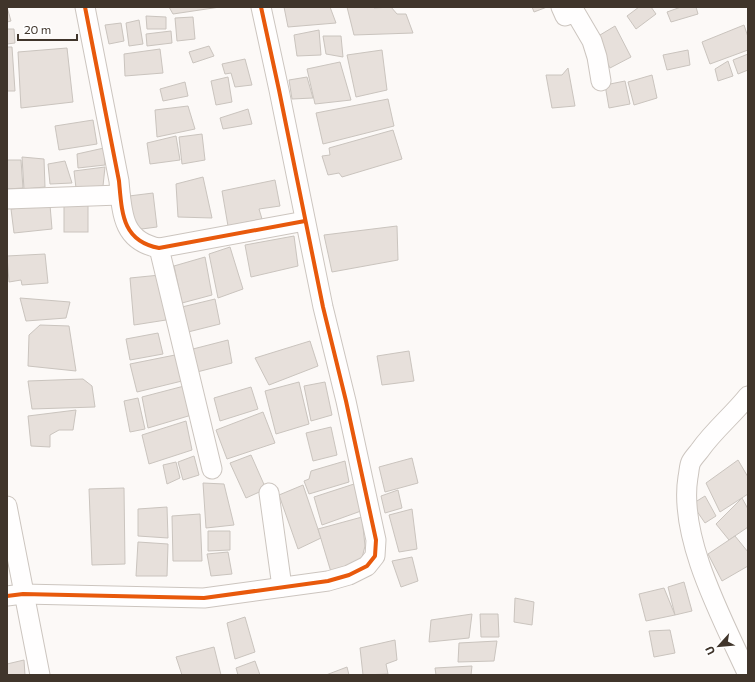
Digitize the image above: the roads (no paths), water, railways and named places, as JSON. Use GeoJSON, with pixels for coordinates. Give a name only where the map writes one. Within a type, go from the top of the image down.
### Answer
{"type":"FeatureCollection","features":[{"type":"Feature","properties":{"kind":"street"},"geometry":{"type":"LineString","coordinates":[[85,7],[125,223],[130,233],[138,240],[150,246],[159,248],[306,221]]}},
{"type":"Feature","properties":{"kind":"street"},"geometry":{"type":"LineString","coordinates":[[15,595],[204,598],[328,581],[349,575],[367,566],[375,556],[376,540],[261,7]]}},
{"type":"Feature","properties":{"kind":"street"},"geometry":{"type":"LineString","coordinates":[[561,7],[565,16],[574,12],[592,41],[597,57],[601,81]]}},
{"type":"Feature","properties":{"kind":"street"},"geometry":{"type":"LineString","coordinates":[[7,199],[120,194]]}},
{"type":"Feature","properties":{"kind":"street"},"geometry":{"type":"LineString","coordinates":[[159,248],[212,469]]}},
{"type":"Feature","properties":{"kind":"street"},"geometry":{"type":"LineString","coordinates":[[748,396],[708,439],[690,463],[686,488],[688,511],[694,545],[703,574],[748,675]]}},
{"type":"Feature","properties":{"kind":"street"},"geometry":{"type":"LineString","coordinates":[[270,493],[282,587]]}},
{"type":"Feature","properties":{"kind":"street"},"geometry":{"type":"LineString","coordinates":[[7,506],[15,595],[40,675]]}}]}
